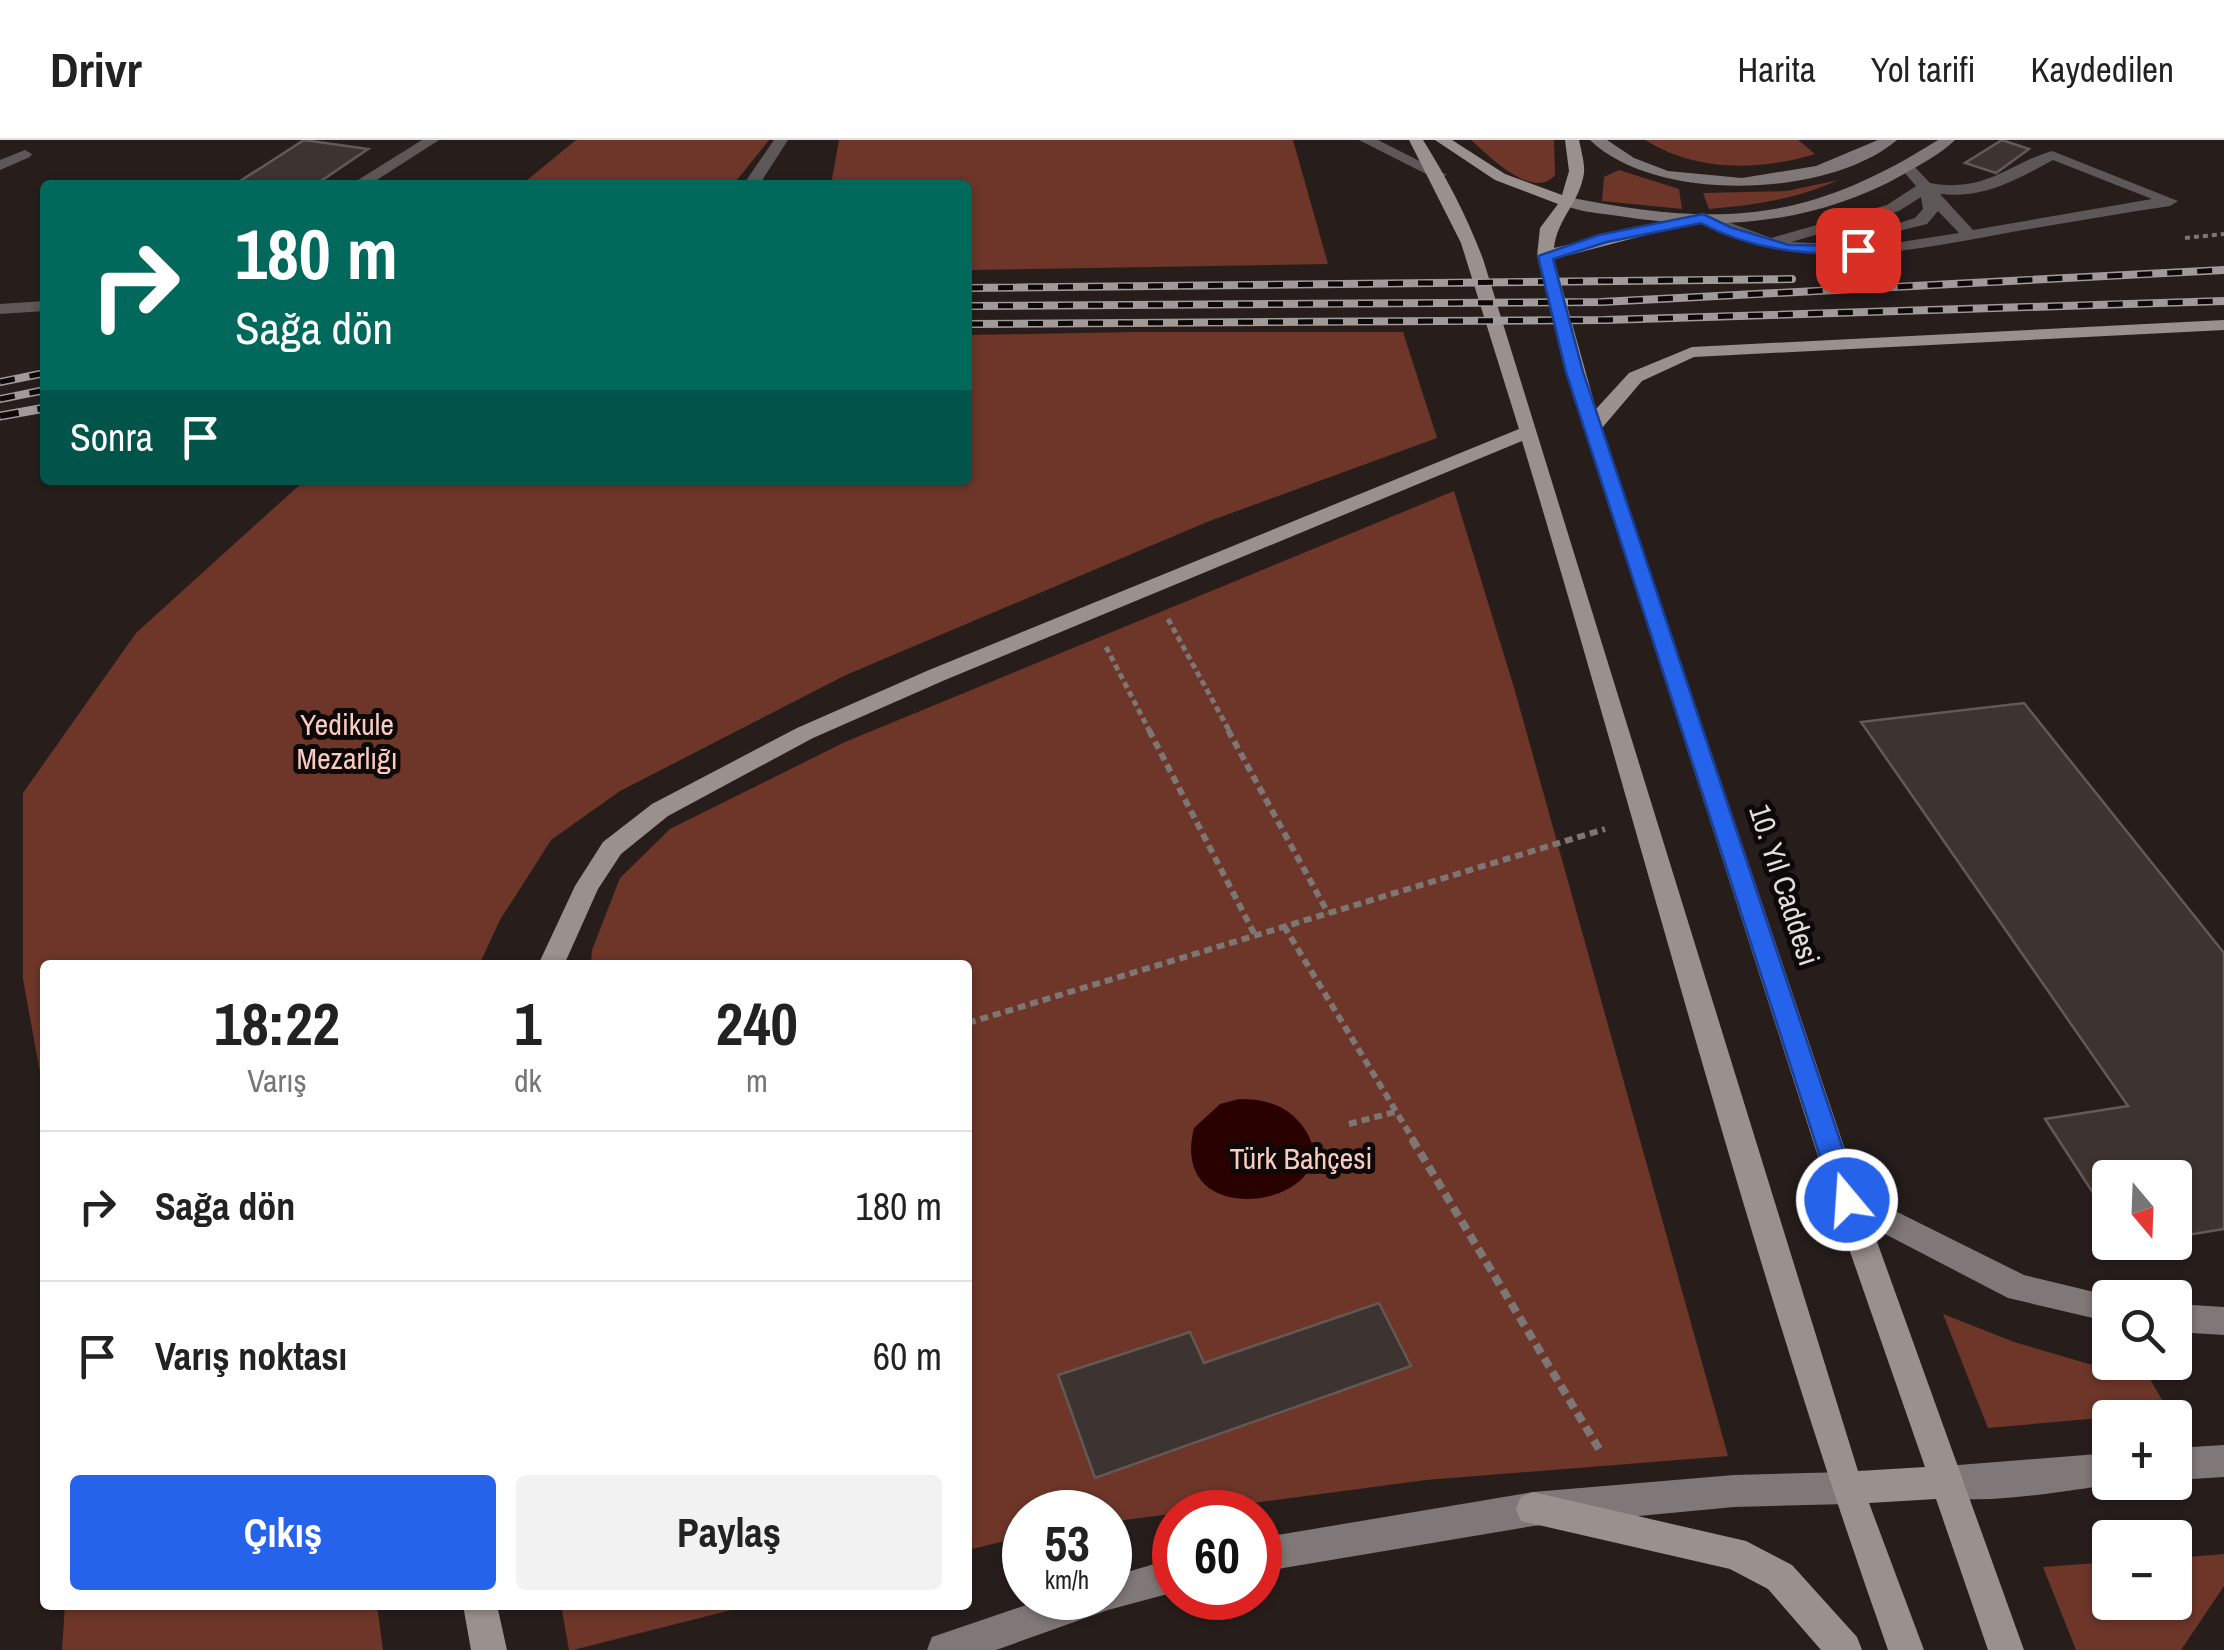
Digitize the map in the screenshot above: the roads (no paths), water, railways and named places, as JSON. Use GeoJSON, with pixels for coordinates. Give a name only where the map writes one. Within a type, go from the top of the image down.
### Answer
{"type":"FeatureCollection","features":[{"type":"Feature","properties":{"kind":"main road"},"geometry":{"type":"LineString","coordinates":[[1416,140],[1461,218],[1847,1488],[1906,1650]]}},
{"type":"Feature","properties":{"kind":"main road"},"geometry":{"type":"LineString","coordinates":[[1442,140],[1500,177],[1567,202],[1638,214],[1703,218]]}},
{"type":"Feature","properties":{"kind":"main road"},"geometry":{"type":"LineString","coordinates":[[1572,140],[1577,171],[1567,202],[1548,228],[1545,256],[1591,241],[1703,218],[1808,209],[1860,190],[1948,140]]}},
{"type":"Feature","properties":{"kind":"main road"},"geometry":{"type":"LineString","coordinates":[[1596,140],[1624,158],[1655,170],[1718,182],[1823,171],[1890,140]]}},
{"type":"Feature","properties":{"kind":"main road","name":"10. Yıl Caddesi"},"geometry":{"type":"LineString","coordinates":[[1545,256],[1574,372],[1847,1200],[2006,1650]]}},
{"type":"Feature","properties":{"kind":"main road"},"geometry":{"type":"LineString","coordinates":[[1594,425],[1614,394],[1641,370],[1692,352],[2224,325]]}},
{"type":"Feature","properties":{"kind":"main road"},"geometry":{"type":"LineString","coordinates":[[553,960],[587,886],[612,848],[660,810],[805,733],[1087,610],[1528,432]]}},
{"type":"Feature","properties":{"kind":"main road"},"geometry":{"type":"LineString","coordinates":[[1847,1200],[2019,1288],[2092,1304]]}},
{"type":"Feature","properties":{"kind":"main road"},"geometry":{"type":"LineString","coordinates":[[2192,1319],[2224,1321]]}},
{"type":"Feature","properties":{"kind":"main road"},"geometry":{"type":"LineString","coordinates":[[2192,1463],[2224,1460]]}},
{"type":"Feature","properties":{"kind":"main road"},"geometry":{"type":"LineString","coordinates":[[1282,1550],[1533,1509],[1734,1491],[1997,1481],[2092,1471]]}},
{"type":"Feature","properties":{"kind":"main road"},"geometry":{"type":"LineString","coordinates":[[1533,1509],[1734,1553],[1780,1576],[1844,1650]]}},
{"type":"Feature","properties":{"kind":"main road"},"geometry":{"type":"LineString","coordinates":[[481,1610],[490,1650]]}},
{"type":"Feature","properties":{"kind":"main road"},"geometry":{"type":"LineString","coordinates":[[945,1650],[1032,1620]]}},
{"type":"Feature","properties":{"kind":"street"},"geometry":{"type":"LineString","coordinates":[[366,180],[432,140]]}},
{"type":"Feature","properties":{"kind":"street"},"geometry":{"type":"LineString","coordinates":[[753,180],[781,140]]}},
{"type":"Feature","properties":{"kind":"street"},"geometry":{"type":"LineString","coordinates":[[1366,140],[1439,175]]}},
{"type":"Feature","properties":{"kind":"street"},"geometry":{"type":"LineString","coordinates":[[0,166],[25,154]]}},
{"type":"Feature","properties":{"kind":"street"},"geometry":{"type":"LineString","coordinates":[[1703,218],[1724,230],[1768,244],[1814,252],[1936,244],[1969,234],[2170,201],[2052,155],[1976,192],[1952,193],[1926,187],[1893,208],[1768,244]]}},
{"type":"Feature","properties":{"kind":"street"},"geometry":{"type":"LineString","coordinates":[[1906,166],[1969,234]]}},
{"type":"Feature","properties":{"kind":"street"},"geometry":{"type":"LineString","coordinates":[[1768,244],[1871,237],[1903,230],[1921,222],[1931,210],[1926,187]]}},
{"type":"Feature","properties":{"kind":"street"},"geometry":{"type":"LineString","coordinates":[[0,309],[40,306]]}},
{"type":"Feature","properties":{"kind":"railway"},"geometry":{"type":"LineString","coordinates":[[972,306],[1601,302],[2224,270]]}},
{"type":"Feature","properties":{"kind":"railway"},"geometry":{"type":"LineString","coordinates":[[972,288],[1792,279]]}},
{"type":"Feature","properties":{"kind":"railway"},"geometry":{"type":"LineString","coordinates":[[972,324],[1605,320],[2224,301]]}},
{"type":"Feature","properties":{"kind":"railway"},"geometry":{"type":"LineString","coordinates":[[0,382],[40,374]]}},
{"type":"Feature","properties":{"kind":"railway"},"geometry":{"type":"LineString","coordinates":[[0,399],[40,391]]}},
{"type":"Feature","properties":{"kind":"railway"},"geometry":{"type":"LineString","coordinates":[[0,416],[40,409]]}},
{"type":"Feature","properties":{"kind":"park label","name":"Yedikule Mezarlığı"},"geometry":{"type":"Point","coordinates":[347,742]}},
{"type":"Feature","properties":{"kind":"park label","name":"Türk Bahçesi"},"geometry":{"type":"Point","coordinates":[1301,1159]}}]}
